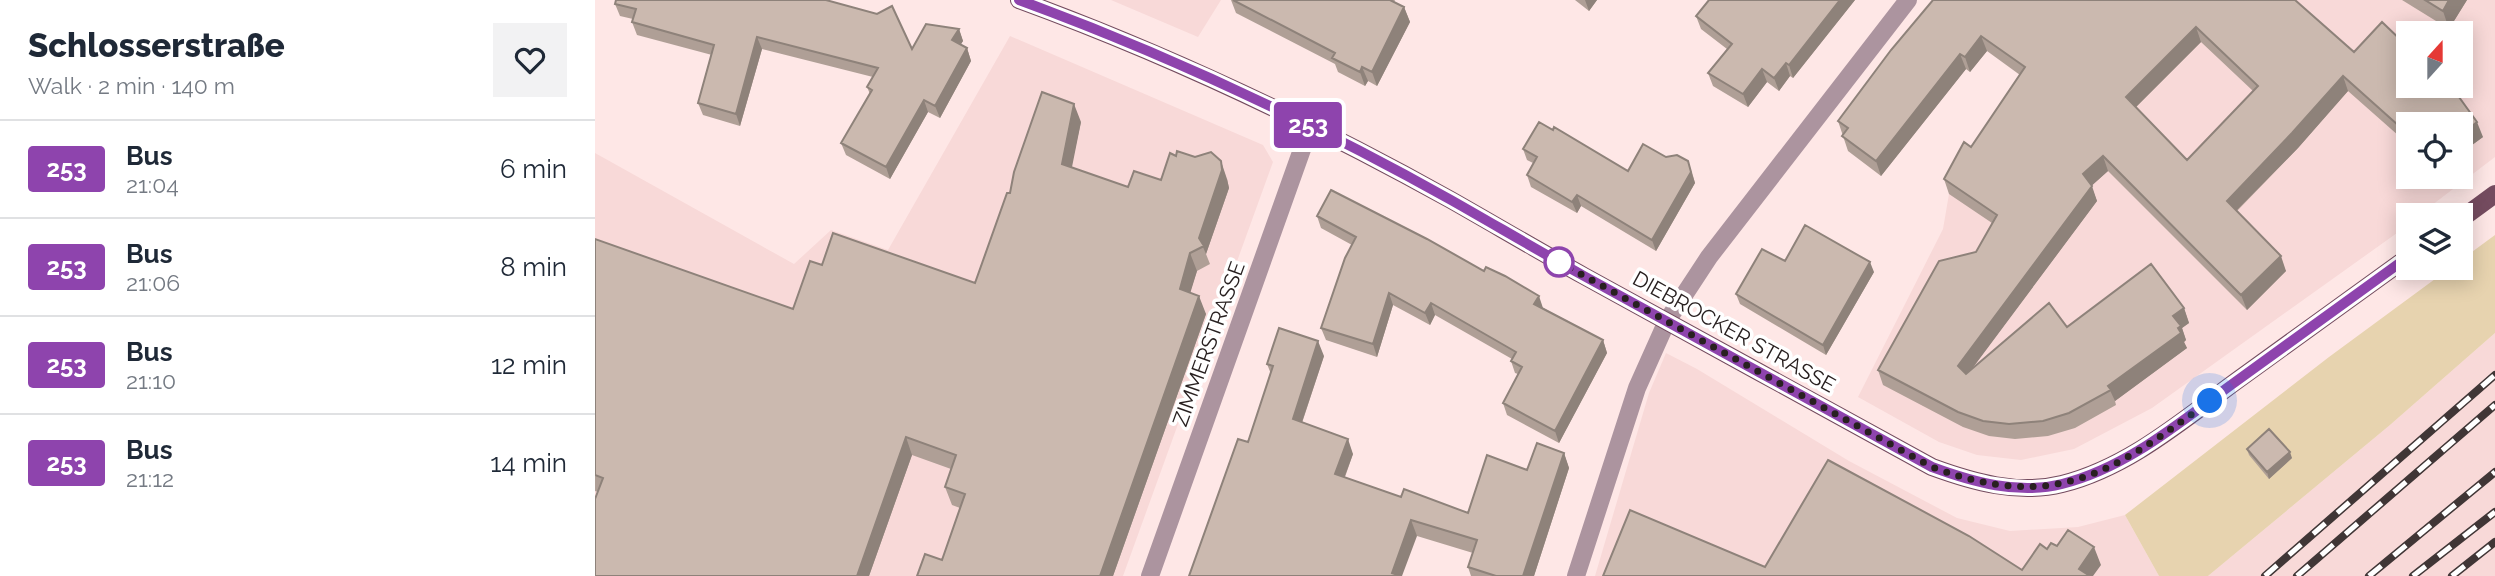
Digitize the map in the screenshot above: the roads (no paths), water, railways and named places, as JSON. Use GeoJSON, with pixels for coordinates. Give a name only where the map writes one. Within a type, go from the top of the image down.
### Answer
{"type":"FeatureCollection","features":[{"type":"Feature","properties":{"kind":"main road","name":"DIEBROCKER STRASSE"},"geometry":{"type":"LineString","coordinates":[[1019,0],[1199,74],[1310,127],[1450,199],[1932,467],[1967,480],[2001,487],[2060,485],[2111,467],[2166,432],[2396,266]]}},
{"type":"Feature","properties":{"kind":"main road"},"geometry":{"type":"LineString","coordinates":[[2473,210],[2495,194]]}},
{"type":"Feature","properties":{"kind":"street"},"geometry":{"type":"LineString","coordinates":[[1576,576],[1637,388],[1667,321],[1710,257],[1908,0]]}},
{"type":"Feature","properties":{"kind":"street","name":"ZIMMERSTRASSE"},"geometry":{"type":"LineString","coordinates":[[1150,576],[1310,127]]}},
{"type":"Feature","properties":{"kind":"railway"},"geometry":{"type":"LineString","coordinates":[[2265,576],[2495,375]]}},
{"type":"Feature","properties":{"kind":"railway"},"geometry":{"type":"LineString","coordinates":[[2297,576],[2495,405]]}},
{"type":"Feature","properties":{"kind":"railway"},"geometry":{"type":"LineString","coordinates":[[2369,576],[2495,472]]}},
{"type":"Feature","properties":{"kind":"railway"},"geometry":{"type":"LineString","coordinates":[[2413,576],[2495,512]]}},
{"type":"Feature","properties":{"kind":"railway"},"geometry":{"type":"LineString","coordinates":[[2452,576],[2495,542]]}}]}
